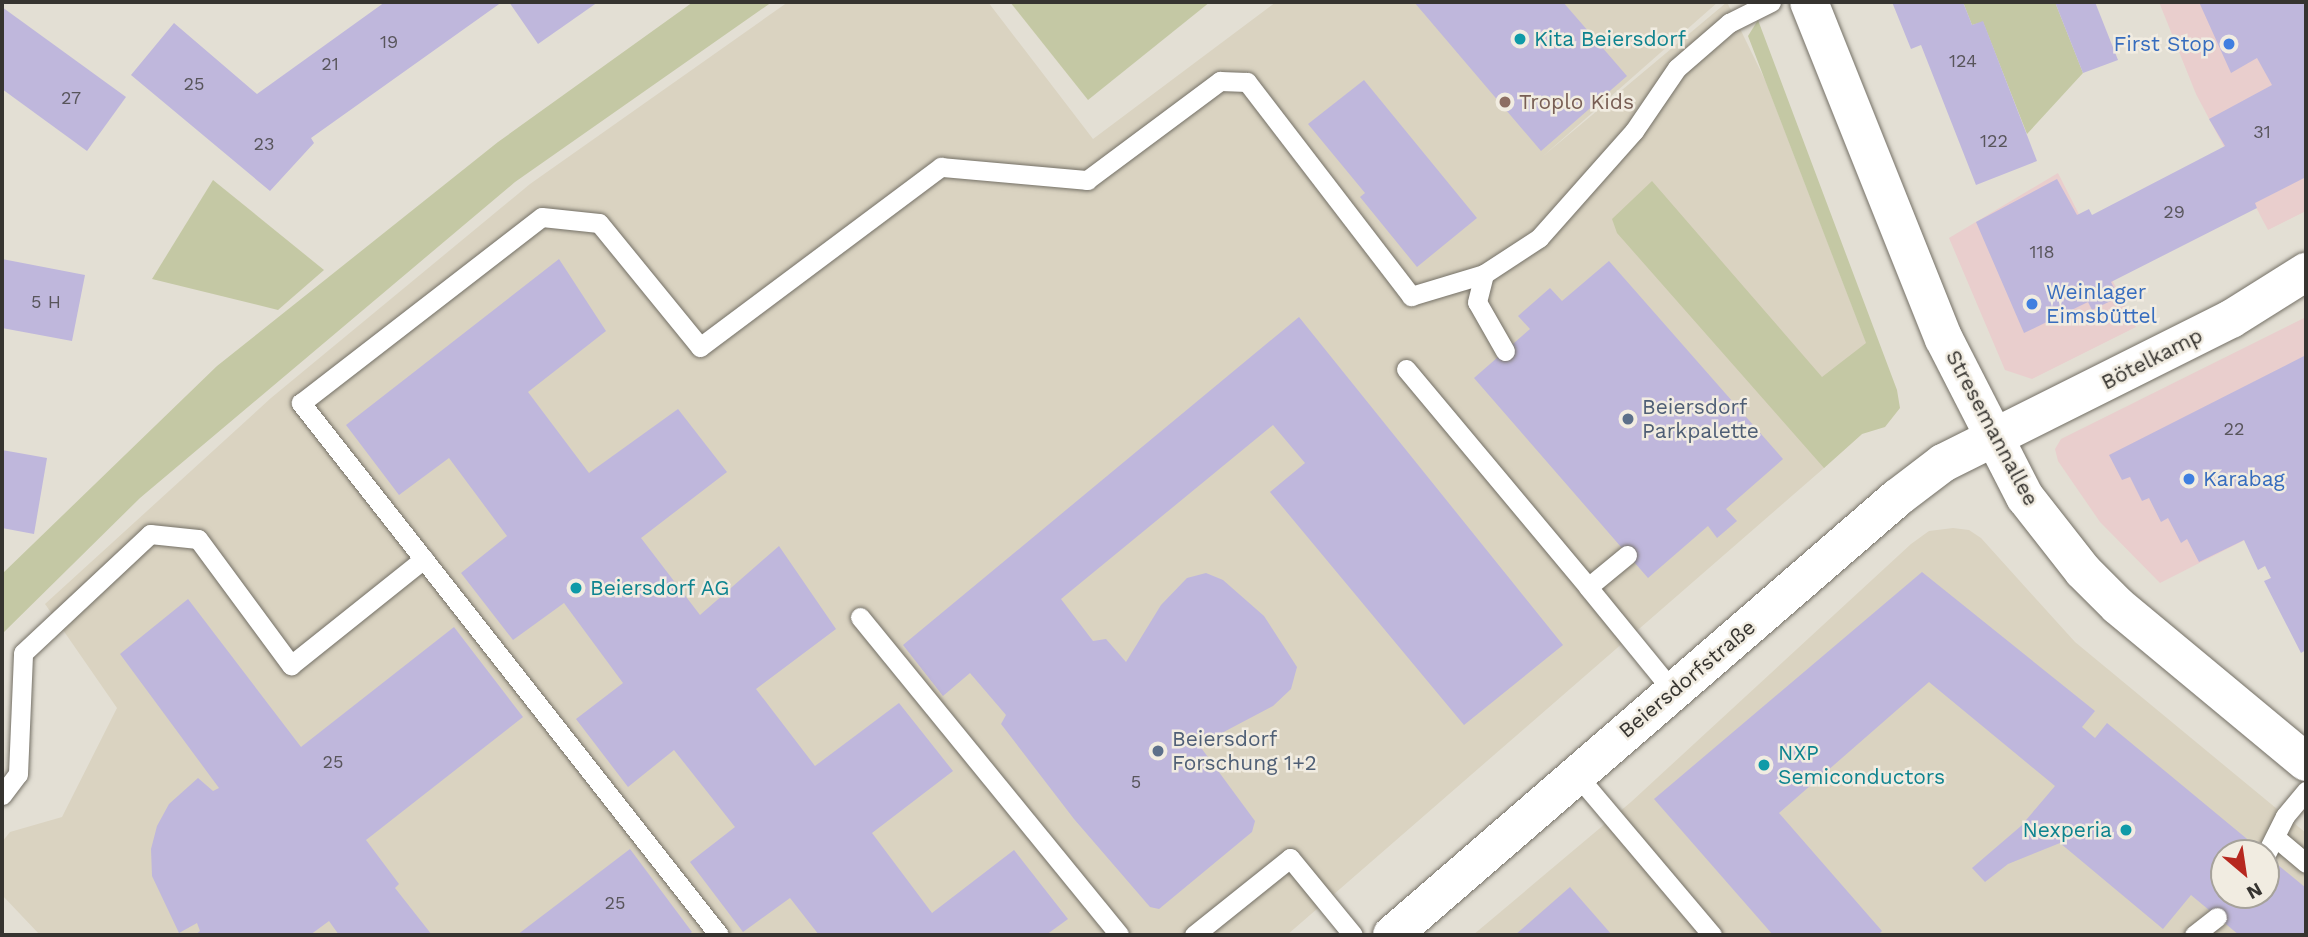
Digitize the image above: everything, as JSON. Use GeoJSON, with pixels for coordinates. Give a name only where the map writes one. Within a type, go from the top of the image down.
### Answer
{"type":"FeatureCollection","features":[{"type":"Feature","properties":{"kind":"street","name":"Stresemannallee"},"geometry":{"type":"LineString","coordinates":[[1809,2],[1939,327],[2025,497],[2066,551],[2109,597],[2143,629],[2306,762]]}},
{"type":"Feature","properties":{"kind":"street","name":"Bötelkamp"},"geometry":{"type":"LineString","coordinates":[[1993,438],[2231,319],[2306,272]]}},
{"type":"Feature","properties":{"kind":"street","name":"Beiersdorfstraße"},"geometry":{"type":"LineString","coordinates":[[1392,935],[1897,498],[1942,463],[1993,438]]}},
{"type":"Feature","properties":{"kind":"lane"},"geometry":{"type":"LineString","coordinates":[[719,935],[301,403],[542,218],[599,223],[700,347],[941,167],[1087,180],[1220,81],[1247,82],[1412,296],[1484,274],[1539,238],[1634,131],[1677,68],[1729,23],[1771,2]]}},
{"type":"Feature","properties":{"kind":"lane"},"geometry":{"type":"LineString","coordinates":[[1484,274],[1477,302],[1506,351]]}},
{"type":"Feature","properties":{"kind":"lane"},"geometry":{"type":"LineString","coordinates":[[1406,369],[1672,690]]}},
{"type":"Feature","properties":{"kind":"lane"},"geometry":{"type":"LineString","coordinates":[[2,795],[18,774],[23,653],[150,534],[198,539],[291,665],[424,559]]}},
{"type":"Feature","properties":{"kind":"lane"},"geometry":{"type":"LineString","coordinates":[[1588,587],[1627,555]]}},
{"type":"Feature","properties":{"kind":"lane"},"geometry":{"type":"LineString","coordinates":[[860,617],[1119,935]]}},
{"type":"Feature","properties":{"kind":"lane"},"geometry":{"type":"LineString","coordinates":[[1576,774],[1712,935]]}},
{"type":"Feature","properties":{"kind":"lane"},"geometry":{"type":"LineString","coordinates":[[2273,839],[2285,816],[2306,791]]}},
{"type":"Feature","properties":{"kind":"lane"},"geometry":{"type":"LineString","coordinates":[[2280,850],[2306,863]]}},
{"type":"Feature","properties":{"kind":"lane"},"geometry":{"type":"LineString","coordinates":[[1194,935],[1290,858],[1353,935]]}},
{"type":"Feature","properties":{"kind":"lane"},"geometry":{"type":"LineString","coordinates":[[2194,935],[2217,917]]}},
{"type":"Feature","properties":{"kind":"shaded area"},"geometry":{"type":"Polygon","coordinates":[[[788,2],[988,2],[1093,139],[1276,2],[1718,2],[1542,157],[1727,2],[1766,82],[1889,402],[1862,434],[1824,468],[1287,935],[40,935],[2,895],[2,842],[10,832],[62,817],[117,708],[45,604],[271,398],[530,184],[788,2]]]}},
{"type":"Feature","properties":{"kind":"shaded area"},"geometry":{"type":"Polygon","coordinates":[[[2159,2],[2303,2],[2306,9],[2306,211],[2268,230],[2196,94],[2159,2]]]}},
{"type":"Feature","properties":{"kind":"shaded area"},"geometry":{"type":"Polygon","coordinates":[[[2058,173],[2136,327],[2032,379],[2005,370],[1949,238],[2058,173]]]}},
{"type":"Feature","properties":{"kind":"shaded area"},"geometry":{"type":"Polygon","coordinates":[[[2306,317],[2306,509],[2160,583],[2100,522],[2058,461],[2055,449],[2061,439],[2306,317]]]}},
{"type":"Feature","properties":{"kind":"shaded area"},"geometry":{"type":"Polygon","coordinates":[[[1953,528],[1969,530],[1981,538],[2075,642],[2306,833],[2306,935],[1473,935],[1631,802],[1911,544],[1929,531],[1953,528]]]}},
{"type":"Feature","properties":{"kind":"green space"},"geometry":{"type":"Polygon","coordinates":[[[693,2],[772,2],[515,182],[140,498],[2,634],[2,574],[217,366],[498,142],[693,2]]]}},
{"type":"Feature","properties":{"kind":"green space"},"geometry":{"type":"Polygon","coordinates":[[[1010,2],[1210,2],[1088,100],[1010,2]]]}},
{"type":"Feature","properties":{"kind":"green space"},"geometry":{"type":"Polygon","coordinates":[[[1963,2],[2055,2],[2083,73],[2027,134],[1983,22],[1972,25],[1963,2]]]}},
{"type":"Feature","properties":{"kind":"green space"},"geometry":{"type":"Polygon","coordinates":[[[1758,20],[1897,390],[1900,408],[1885,427],[1862,434],[1824,468],[1617,233],[1612,219],[1652,181],[1822,377],[1866,343],[1748,36],[1758,20]]]}},
{"type":"Feature","properties":{"kind":"green space"},"geometry":{"type":"Polygon","coordinates":[[[213,180],[324,270],[278,310],[152,279],[213,180]]]}},
{"type":"Feature","properties":{"kind":"building"},"geometry":{"type":"Polygon","coordinates":[[[385,2],[502,2],[311,138],[314,143],[270,191],[131,75],[174,23],[257,94],[385,2]]]}},
{"type":"Feature","properties":{"kind":"building"},"geometry":{"type":"Polygon","coordinates":[[[509,2],[598,2],[538,44],[509,2]]]}},
{"type":"Feature","properties":{"kind":"building","name":"Kita Beiersdorf"},"geometry":{"type":"Polygon","coordinates":[[[1414,2],[1563,2],[1627,76],[1541,151],[1414,2]]]}},
{"type":"Feature","properties":{"kind":"building"},"geometry":{"type":"Polygon","coordinates":[[[1892,2],[1963,2],[1972,25],[1983,21],[2037,161],[1976,185],[1921,45],[1911,49],[1892,2]]]}},
{"type":"Feature","properties":{"kind":"building"},"geometry":{"type":"Polygon","coordinates":[[[2055,2],[2095,2],[2118,60],[2083,73],[2055,2]]]}},
{"type":"Feature","properties":{"kind":"building"},"geometry":{"type":"Polygon","coordinates":[[[2199,2],[2303,2],[2306,8],[2306,177],[2255,203],[2257,208],[2111,282],[2119,297],[2092,310],[2088,302],[2024,333],[1976,222],[2057,179],[2077,215],[2089,209],[2092,215],[2225,146],[2209,119],[2272,85],[2257,58],[2231,73],[2199,2]]]}},
{"type":"Feature","properties":{"kind":"building"},"geometry":{"type":"Polygon","coordinates":[[[2,7],[126,97],[87,151],[2,89],[2,7]]]}},
{"type":"Feature","properties":{"kind":"building"},"geometry":{"type":"Polygon","coordinates":[[[1364,80],[1477,218],[1417,267],[1360,197],[1365,193],[1308,124],[1364,80]]]}},
{"type":"Feature","properties":{"kind":"building"},"geometry":{"type":"Polygon","coordinates":[[[2,259],[85,275],[72,341],[2,328],[2,259]]]}},
{"type":"Feature","properties":{"kind":"building","name":"Beiersdorf AG"},"geometry":{"type":"Polygon","coordinates":[[[559,259],[606,331],[528,392],[589,473],[678,409],[727,472],[641,538],[700,615],[779,546],[836,629],[756,689],[815,766],[899,703],[953,771],[872,833],[932,913],[1014,850],[1068,919],[1046,935],[819,935],[790,898],[743,932],[690,862],[735,827],[674,750],[628,787],[576,719],[623,683],[564,603],[513,640],[461,573],[507,536],[449,458],[399,495],[346,425],[559,259]]]}},
{"type":"Feature","properties":{"kind":"building","name":"Beiersdorf Parkpalette"},"geometry":{"type":"Polygon","coordinates":[[[1609,261],[1783,459],[1726,509],[1737,521],[1717,538],[1708,526],[1648,578],[1474,378],[1530,329],[1518,316],[1550,288],[1562,301],[1609,261]]]}},
{"type":"Feature","properties":{"kind":"building"},"geometry":{"type":"Polygon","coordinates":[[[1299,317],[1563,645],[1464,725],[1270,492],[1305,463],[1273,425],[1061,599],[1093,641],[1106,639],[1126,662],[1161,605],[1187,578],[1206,573],[1223,580],[1264,616],[1297,667],[1291,689],[1273,706],[1199,745],[1255,821],[1252,832],[1159,909],[1150,907],[1074,819],[1001,724],[1006,715],[970,673],[943,696],[903,645],[1299,317]]]}},
{"type":"Feature","properties":{"kind":"building"},"geometry":{"type":"Polygon","coordinates":[[[2306,355],[2306,650],[2301,653],[2264,581],[2271,578],[2265,566],[2258,570],[2244,540],[2199,562],[2187,539],[2181,543],[2168,518],[2161,522],[2149,498],[2142,501],[2130,477],[2122,480],[2109,455],[2306,355]]]}},
{"type":"Feature","properties":{"kind":"building"},"geometry":{"type":"Polygon","coordinates":[[[2,450],[47,458],[34,534],[2,528],[2,450]]]}},
{"type":"Feature","properties":{"kind":"building","name":"NXP Semiconductors"},"geometry":{"type":"Polygon","coordinates":[[[1922,572],[2095,711],[2082,727],[2095,738],[2107,723],[2247,839],[2210,839],[2210,909],[2280,909],[2280,867],[2306,888],[2306,935],[2239,935],[2191,895],[2163,929],[2060,843],[2008,864],[1985,882],[1972,868],[2021,826],[2055,786],[1929,682],[1779,813],[1882,931],[1878,935],[1773,935],[1654,799],[1922,572]]]}},
{"type":"Feature","properties":{"kind":"building"},"geometry":{"type":"Polygon","coordinates":[[[188,599],[301,747],[454,627],[523,717],[366,840],[399,884],[395,888],[432,935],[339,935],[329,921],[310,935],[195,935],[200,931],[197,923],[179,933],[152,876],[151,849],[157,826],[169,804],[198,778],[213,791],[219,788],[120,654],[188,599]]]}},
{"type":"Feature","properties":{"kind":"building"},"geometry":{"type":"Polygon","coordinates":[[[630,849],[692,932],[687,935],[517,935],[630,849]]]}},
{"type":"Feature","properties":{"kind":"building"},"geometry":{"type":"Polygon","coordinates":[[[1570,887],[1612,935],[1515,935],[1570,887]]]}},
{"type":"Feature","properties":{"kind":"place","name":"Kita Beiersdorf"},"geometry":{"type":"Point","coordinates":[1520,39]}},
{"type":"Feature","properties":{"kind":"place","name":"First Stop"},"geometry":{"type":"Point","coordinates":[2229,44]}},
{"type":"Feature","properties":{"kind":"place","name":"Troplo Kids"},"geometry":{"type":"Point","coordinates":[1505,102]}},
{"type":"Feature","properties":{"kind":"place","name":"Weinlager Eimsbüttel"},"geometry":{"type":"Point","coordinates":[2032,304]}},
{"type":"Feature","properties":{"kind":"place","name":"Beiersdorf Parkpalette"},"geometry":{"type":"Point","coordinates":[1628,419]}},
{"type":"Feature","properties":{"kind":"place","name":"Karabag"},"geometry":{"type":"Point","coordinates":[2189,479]}},
{"type":"Feature","properties":{"kind":"place","name":"Beiersdorf AG"},"geometry":{"type":"Point","coordinates":[576,588]}},
{"type":"Feature","properties":{"kind":"place","name":"Beiersdorf Forschung 1+2"},"geometry":{"type":"Point","coordinates":[1158,751]}},
{"type":"Feature","properties":{"kind":"place","name":"NXP Semiconductors"},"geometry":{"type":"Point","coordinates":[1764,765]}},
{"type":"Feature","properties":{"kind":"place","name":"Nexperia"},"geometry":{"type":"Point","coordinates":[2126,830]}}]}
